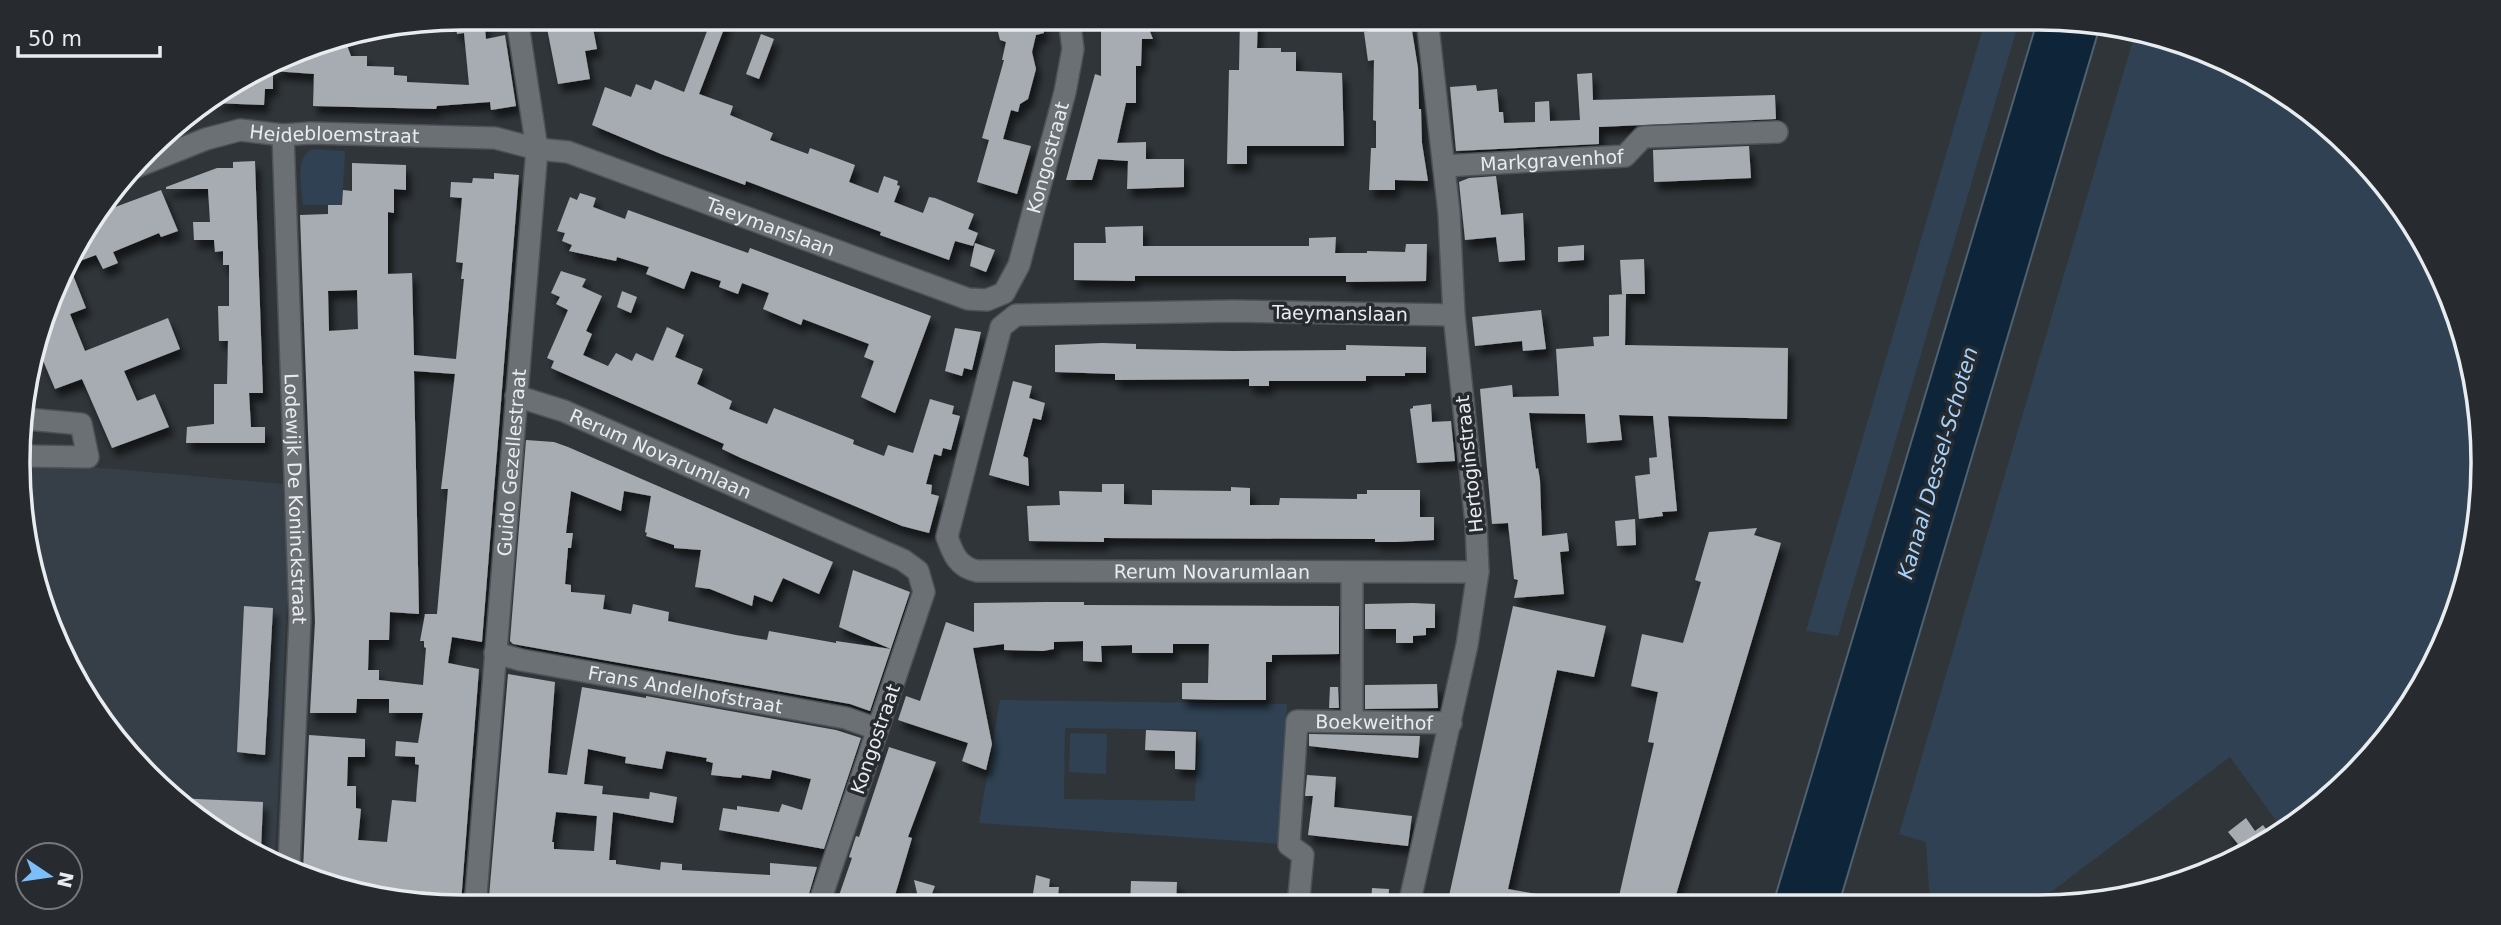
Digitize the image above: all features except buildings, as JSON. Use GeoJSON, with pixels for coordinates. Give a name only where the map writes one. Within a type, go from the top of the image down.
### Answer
{"type":"FeatureCollection","features":[{"type":"Feature","properties":{"kind":"street","name":"Guido Gezellestraat"},"geometry":{"type":"LineString","coordinates":[[476,895],[537,149],[519,30]]}},
{"type":"Feature","properties":{"kind":"street","name":"Kongostraat"},"geometry":{"type":"LineString","coordinates":[[1004,293],[1019,265],[1065,92],[1073,49],[1071,30]]}},
{"type":"Feature","properties":{"kind":"street","name":"Hertoginstraat"},"geometry":{"type":"LineString","coordinates":[[1411,895],[1451,723],[1478,572],[1476,524],[1454,315],[1444,166],[1428,30]]}},
{"type":"Feature","properties":{"kind":"street","name":"Heidebloemstraat"},"geometry":{"type":"LineString","coordinates":[[152,160],[206,139],[240,130],[283,135],[310,133],[495,138],[537,149]]}},
{"type":"Feature","properties":{"kind":"street","name":"Markgravenhof"},"geometry":{"type":"LineString","coordinates":[[1444,166],[1625,156],[1643,137],[1777,132]]}},
{"type":"Feature","properties":{"kind":"street","name":"Lodewijk De Koninckstraat"},"geometry":{"type":"LineString","coordinates":[[283,135],[300,608],[289,859]]}},
{"type":"Feature","properties":{"kind":"street","name":"Taeymanslaan"},"geometry":{"type":"LineString","coordinates":[[537,149],[568,152],[968,299],[987,300],[1004,293]]}},
{"type":"Feature","properties":{"kind":"street","name":"Taeymanslaan"},"geometry":{"type":"LineString","coordinates":[[954,556],[947,537],[977,419],[1001,327],[1016,315],[1234,311],[1454,315]]}},
{"type":"Feature","properties":{"kind":"street","name":"Rerum Novarumlaan"},"geometry":{"type":"LineString","coordinates":[[516,396],[564,411],[903,560],[918,571]]}},
{"type":"Feature","properties":{"kind":"street"},"geometry":{"type":"LineString","coordinates":[[30,456],[88,457],[81,424],[32,419]]}},
{"type":"Feature","properties":{"kind":"street","name":"Rerum Novarumlaan"},"geometry":{"type":"LineString","coordinates":[[954,556],[966,569],[977,571],[1478,572]]}},
{"type":"Feature","properties":{"kind":"street","name":"Kongostraat"},"geometry":{"type":"LineString","coordinates":[[822,895],[924,592],[918,571]]}},
{"type":"Feature","properties":{"kind":"street"},"geometry":{"type":"LineString","coordinates":[[1352,573],[1354,721]]}},
{"type":"Feature","properties":{"kind":"street","name":"Frans Andelhofstraat"},"geometry":{"type":"LineString","coordinates":[[495,653],[521,660],[846,718],[877,729]]}},
{"type":"Feature","properties":{"kind":"street","name":"Boekweithof"},"geometry":{"type":"LineString","coordinates":[[1299,895],[1303,855],[1289,845],[1297,721],[1451,723]]}},
{"type":"Feature","properties":{"kind":"shaded area"},"geometry":{"type":"Polygon","coordinates":[[[1982,30],[2016,30],[1838,636],[1806,631],[1982,30]]]}},
{"type":"Feature","properties":{"kind":"shaded area"},"geometry":{"type":"Polygon","coordinates":[[[2133,40],[2178,53],[2230,74],[2255,88],[2324,137],[2345,156],[2382,199],[2427,271],[2457,350],[2468,406],[2470,434],[2468,519],[2457,575],[2448,602],[2427,654],[2382,726],[2345,769],[2278,823],[2230,757],[2047,895],[1929,895],[1926,842],[1899,834],[2133,40]]]}},
{"type":"Feature","properties":{"kind":"shaded area"},"geometry":{"type":"Polygon","coordinates":[[[312,149],[345,151],[342,205],[303,205],[301,166],[306,154],[312,149]]]}},
{"type":"Feature","properties":{"kind":"shaded area"},"geometry":{"type":"Polygon","coordinates":[[[30,462],[283,484],[288,577],[275,853],[222,822],[177,788],[137,748],[103,703],[74,654],[44,575],[33,519],[30,462]]]}},
{"type":"Feature","properties":{"kind":"shaded area"},"geometry":{"type":"Polygon","coordinates":[[[1000,700],[1287,704],[1281,844],[979,823],[1000,700]],[[1065,728],[1064,799],[1195,801],[1198,730],[1065,728]]]}},
{"type":"Feature","properties":{"kind":"shaded area"},"geometry":{"type":"Polygon","coordinates":[[[1070,733],[1107,734],[1106,774],[1069,772],[1070,733]]]}},
{"type":"Feature","properties":{"kind":"water","name":"Kanaal Dessel-Schoten"},"geometry":{"type":"Polygon","coordinates":[[[2034,30],[2098,33],[1842,895],[1776,895],[2034,30]]]}}]}
